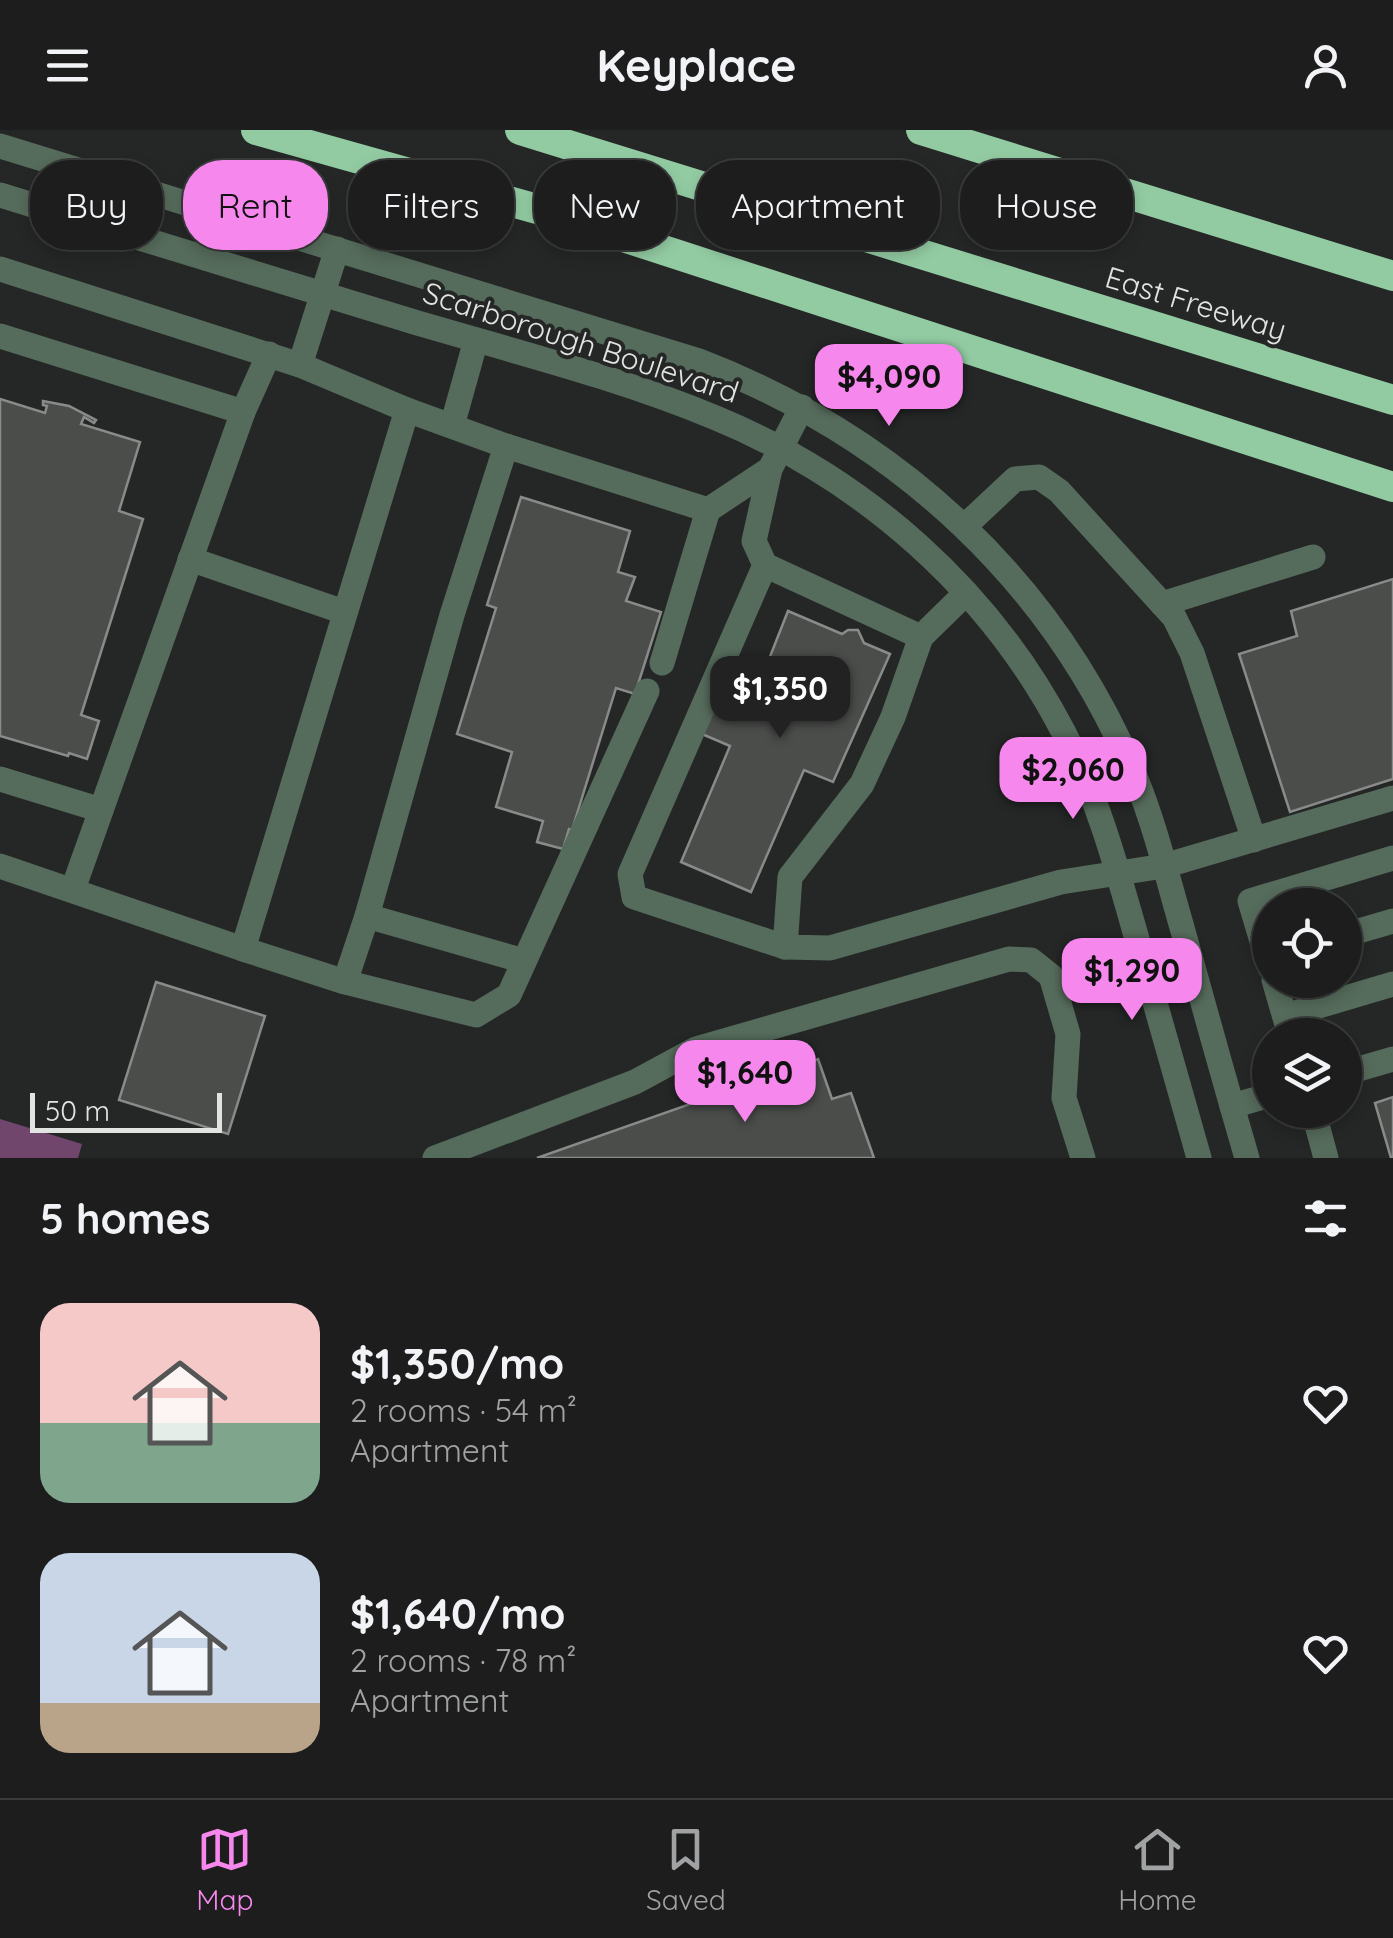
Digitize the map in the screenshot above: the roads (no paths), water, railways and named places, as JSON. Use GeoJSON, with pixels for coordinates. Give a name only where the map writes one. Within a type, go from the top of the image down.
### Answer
{"type":"FeatureCollection","features":[{"type":"Feature","properties":{"kind":"highway"},"geometry":{"type":"LineString","coordinates":[[256,130],[538,209],[1393,486]]}},
{"type":"Feature","properties":{"kind":"highway","name":"East Freeway"},"geometry":{"type":"LineString","coordinates":[[520,130],[1393,400]]}},
{"type":"Feature","properties":{"kind":"highway"},"geometry":{"type":"LineString","coordinates":[[922,130],[1393,276]]}},
{"type":"Feature","properties":{"kind":"street","name":"Scarborough Boulevard"},"geometry":{"type":"LineString","coordinates":[[0,146],[699,361],[802,407],[888,462],[965,526],[1030,596],[1086,678],[1135,778],[1247,1158]]}},
{"type":"Feature","properties":{"kind":"street","name":"Scarborough Boulevard"},"geometry":{"type":"LineString","coordinates":[[0,195],[696,410],[775,459],[843,485],[894,524],[966,593],[1034,679],[1064,734],[1091,793],[1118,874],[1199,1158]]}},
{"type":"Feature","properties":{"kind":"street"},"geometry":{"type":"LineString","coordinates":[[300,365],[337,250]]}},
{"type":"Feature","properties":{"kind":"street"},"geometry":{"type":"LineString","coordinates":[[0,269],[269,354],[506,446],[708,510]]}},
{"type":"Feature","properties":{"kind":"street"},"geometry":{"type":"LineString","coordinates":[[0,336],[243,412]]}},
{"type":"Feature","properties":{"kind":"street"},"geometry":{"type":"LineString","coordinates":[[452,426],[476,340]]}},
{"type":"Feature","properties":{"kind":"street"},"geometry":{"type":"LineString","coordinates":[[73,889],[243,412],[269,354]]}},
{"type":"Feature","properties":{"kind":"street"},"geometry":{"type":"LineString","coordinates":[[802,407],[775,459],[754,542],[765,564],[921,637]]}},
{"type":"Feature","properties":{"kind":"street"},"geometry":{"type":"LineString","coordinates":[[243,949],[407,410]]}},
{"type":"Feature","properties":{"kind":"street"},"geometry":{"type":"LineString","coordinates":[[345,982],[452,615],[506,446]]}},
{"type":"Feature","properties":{"kind":"street"},"geometry":{"type":"LineString","coordinates":[[662,663],[708,510],[775,459]]}},
{"type":"Feature","properties":{"kind":"street"},"geometry":{"type":"LineString","coordinates":[[965,526],[1015,479],[1039,477],[1059,490],[1174,617],[1192,652],[1254,840]]}},
{"type":"Feature","properties":{"kind":"street"},"geometry":{"type":"LineString","coordinates":[[1162,604],[1313,557]]}},
{"type":"Feature","properties":{"kind":"street"},"geometry":{"type":"LineString","coordinates":[[190,559],[344,612]]}},
{"type":"Feature","properties":{"kind":"street"},"geometry":{"type":"LineString","coordinates":[[765,564],[630,874],[634,897],[784,947],[830,948],[1061,882],[1164,866],[1393,798]]}},
{"type":"Feature","properties":{"kind":"street"},"geometry":{"type":"LineString","coordinates":[[784,947],[790,877],[862,784],[921,637],[966,593]]}},
{"type":"Feature","properties":{"kind":"street"},"geometry":{"type":"LineString","coordinates":[[0,866],[345,982],[476,1016],[509,995],[648,691]]}},
{"type":"Feature","properties":{"kind":"street"},"geometry":{"type":"LineString","coordinates":[[0,779],[101,810]]}},
{"type":"Feature","properties":{"kind":"street"},"geometry":{"type":"LineString","coordinates":[[1293,888],[1393,858]]}},
{"type":"Feature","properties":{"kind":"street"},"geometry":{"type":"LineString","coordinates":[[367,916],[524,961]]}},
{"type":"Feature","properties":{"kind":"street"},"geometry":{"type":"LineString","coordinates":[[1362,930],[1393,921]]}},
{"type":"Feature","properties":{"kind":"street"},"geometry":{"type":"LineString","coordinates":[[436,1158],[635,1082],[696,1049],[1009,959],[1031,960],[1051,976],[1068,1034],[1064,1098],[1084,1158]]}},
{"type":"Feature","properties":{"kind":"street"},"geometry":{"type":"LineString","coordinates":[[1308,1018],[1393,984]]}},
{"type":"Feature","properties":{"kind":"street"},"geometry":{"type":"LineString","coordinates":[[1362,1069],[1393,1059]]}},
{"type":"Feature","properties":{"kind":"street"},"geometry":{"type":"LineString","coordinates":[[1232,1106],[1252,1101]]}},
{"type":"Feature","properties":{"kind":"street"},"geometry":{"type":"LineString","coordinates":[[1318,1128],[1326,1158]]}}]}
